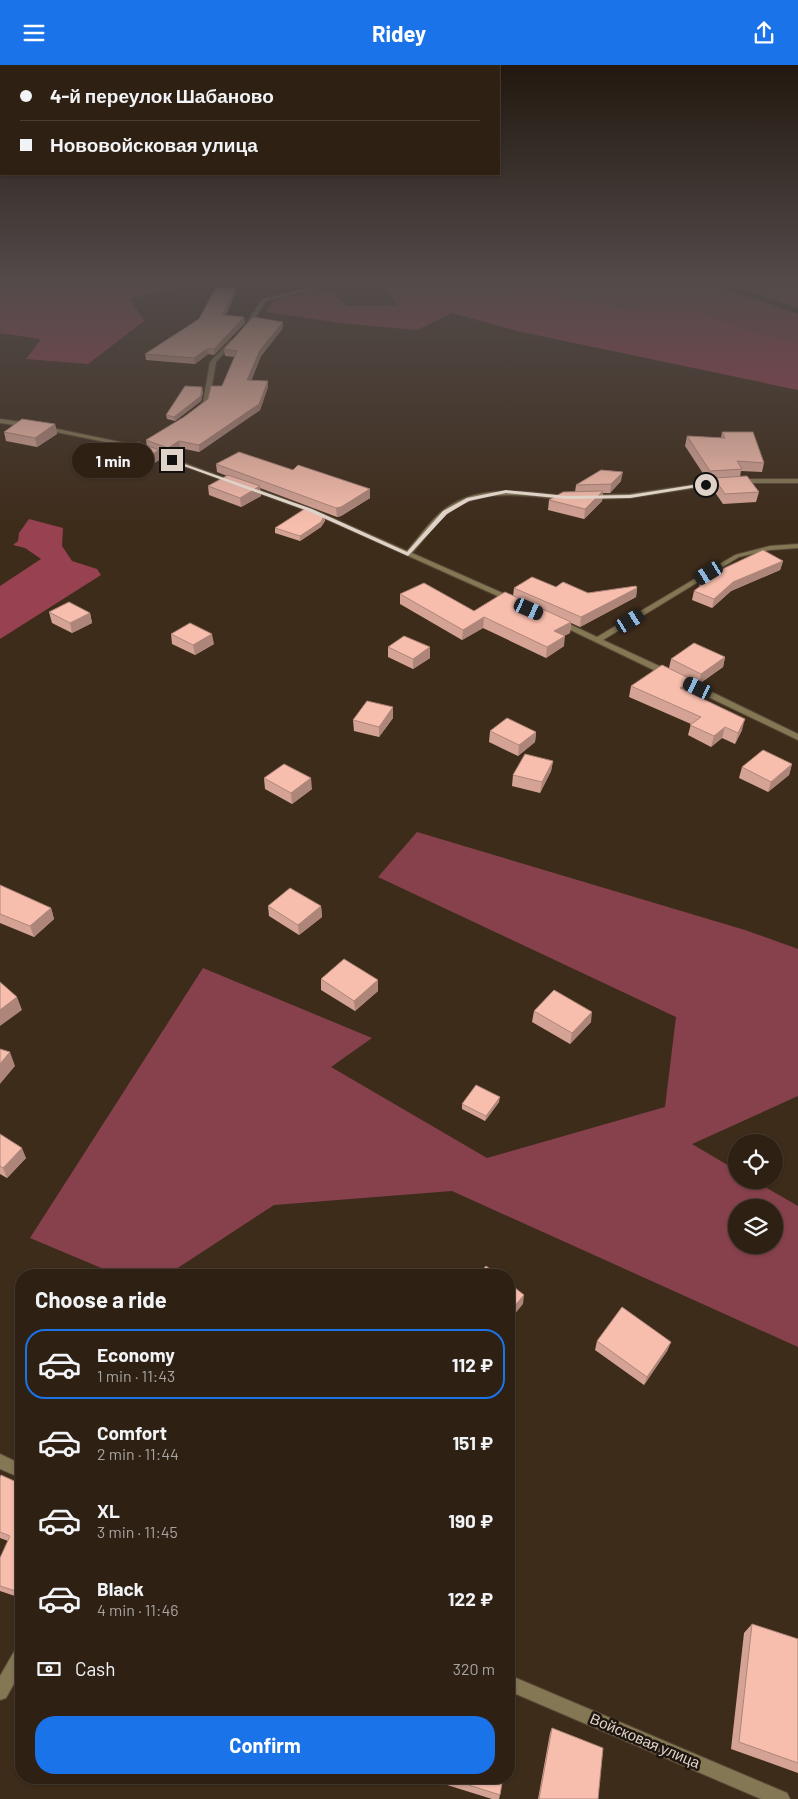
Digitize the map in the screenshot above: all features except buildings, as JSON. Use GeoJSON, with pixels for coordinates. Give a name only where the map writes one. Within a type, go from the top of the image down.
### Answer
{"type":"FeatureCollection","features":[{"type":"Feature","properties":{"kind":"street"},"geometry":{"type":"LineString","coordinates":[[195,413],[206,403],[213,363]]}},
{"type":"Feature","properties":{"kind":"street"},"geometry":{"type":"LineString","coordinates":[[0,421],[72,432],[137,447],[310,510],[517,603]]}},
{"type":"Feature","properties":{"kind":"street"},"geometry":{"type":"LineString","coordinates":[[137,447],[144,443]]}},
{"type":"Feature","properties":{"kind":"street"},"geometry":{"type":"LineString","coordinates":[[585,497],[630,497],[725,482],[798,481]]}},
{"type":"Feature","properties":{"kind":"street"},"geometry":{"type":"LineString","coordinates":[[408,554],[445,513],[467,500],[506,492],[576,497]]}},
{"type":"Feature","properties":{"kind":"street"},"geometry":{"type":"LineString","coordinates":[[598,640],[737,556],[770,548],[798,546]]}},
{"type":"Feature","properties":{"kind":"street"},"geometry":{"type":"LineString","coordinates":[[553,619],[798,737]]}},
{"type":"Feature","properties":{"kind":"street"},"geometry":{"type":"LineString","coordinates":[[0,1461],[15,1468]]}},
{"type":"Feature","properties":{"kind":"street"},"geometry":{"type":"LineString","coordinates":[[0,1692],[15,1666]]}},
{"type":"Feature","properties":{"kind":"street","name":"Войсковая улица"},"geometry":{"type":"LineString","coordinates":[[515,1686],[781,1799]]}},
{"type":"Feature","properties":{"kind":"shaded area"},"geometry":{"type":"Polygon","coordinates":[[[669,363],[798,363],[798,390],[669,363]]]}},
{"type":"Feature","properties":{"kind":"shaded area"},"geometry":{"type":"Polygon","coordinates":[[[29,519],[63,528],[62,546],[72,561],[97,569],[101,575],[0,639],[0,586],[41,559],[25,548],[13,545],[18,541],[19,533],[29,519]]]}},
{"type":"Feature","properties":{"kind":"shaded area"},"geometry":{"type":"Polygon","coordinates":[[[417,832],[745,930],[798,949],[798,1096],[692,1144],[728,1165],[728,1189],[769,1189],[798,1206],[798,1347],[452,1191],[274,1205],[176,1269],[104,1269],[30,1238],[203,968],[372,1038],[331,1067],[487,1158],[665,1107],[676,1017],[378,877],[417,832]]]}},
{"type":"Feature","properties":{"kind":"route"},"geometry":{"type":"LineString","coordinates":[[172,460],[310,510],[408,554],[445,513],[467,500],[506,492],[567,498],[630,497],[706,485]]}}]}
